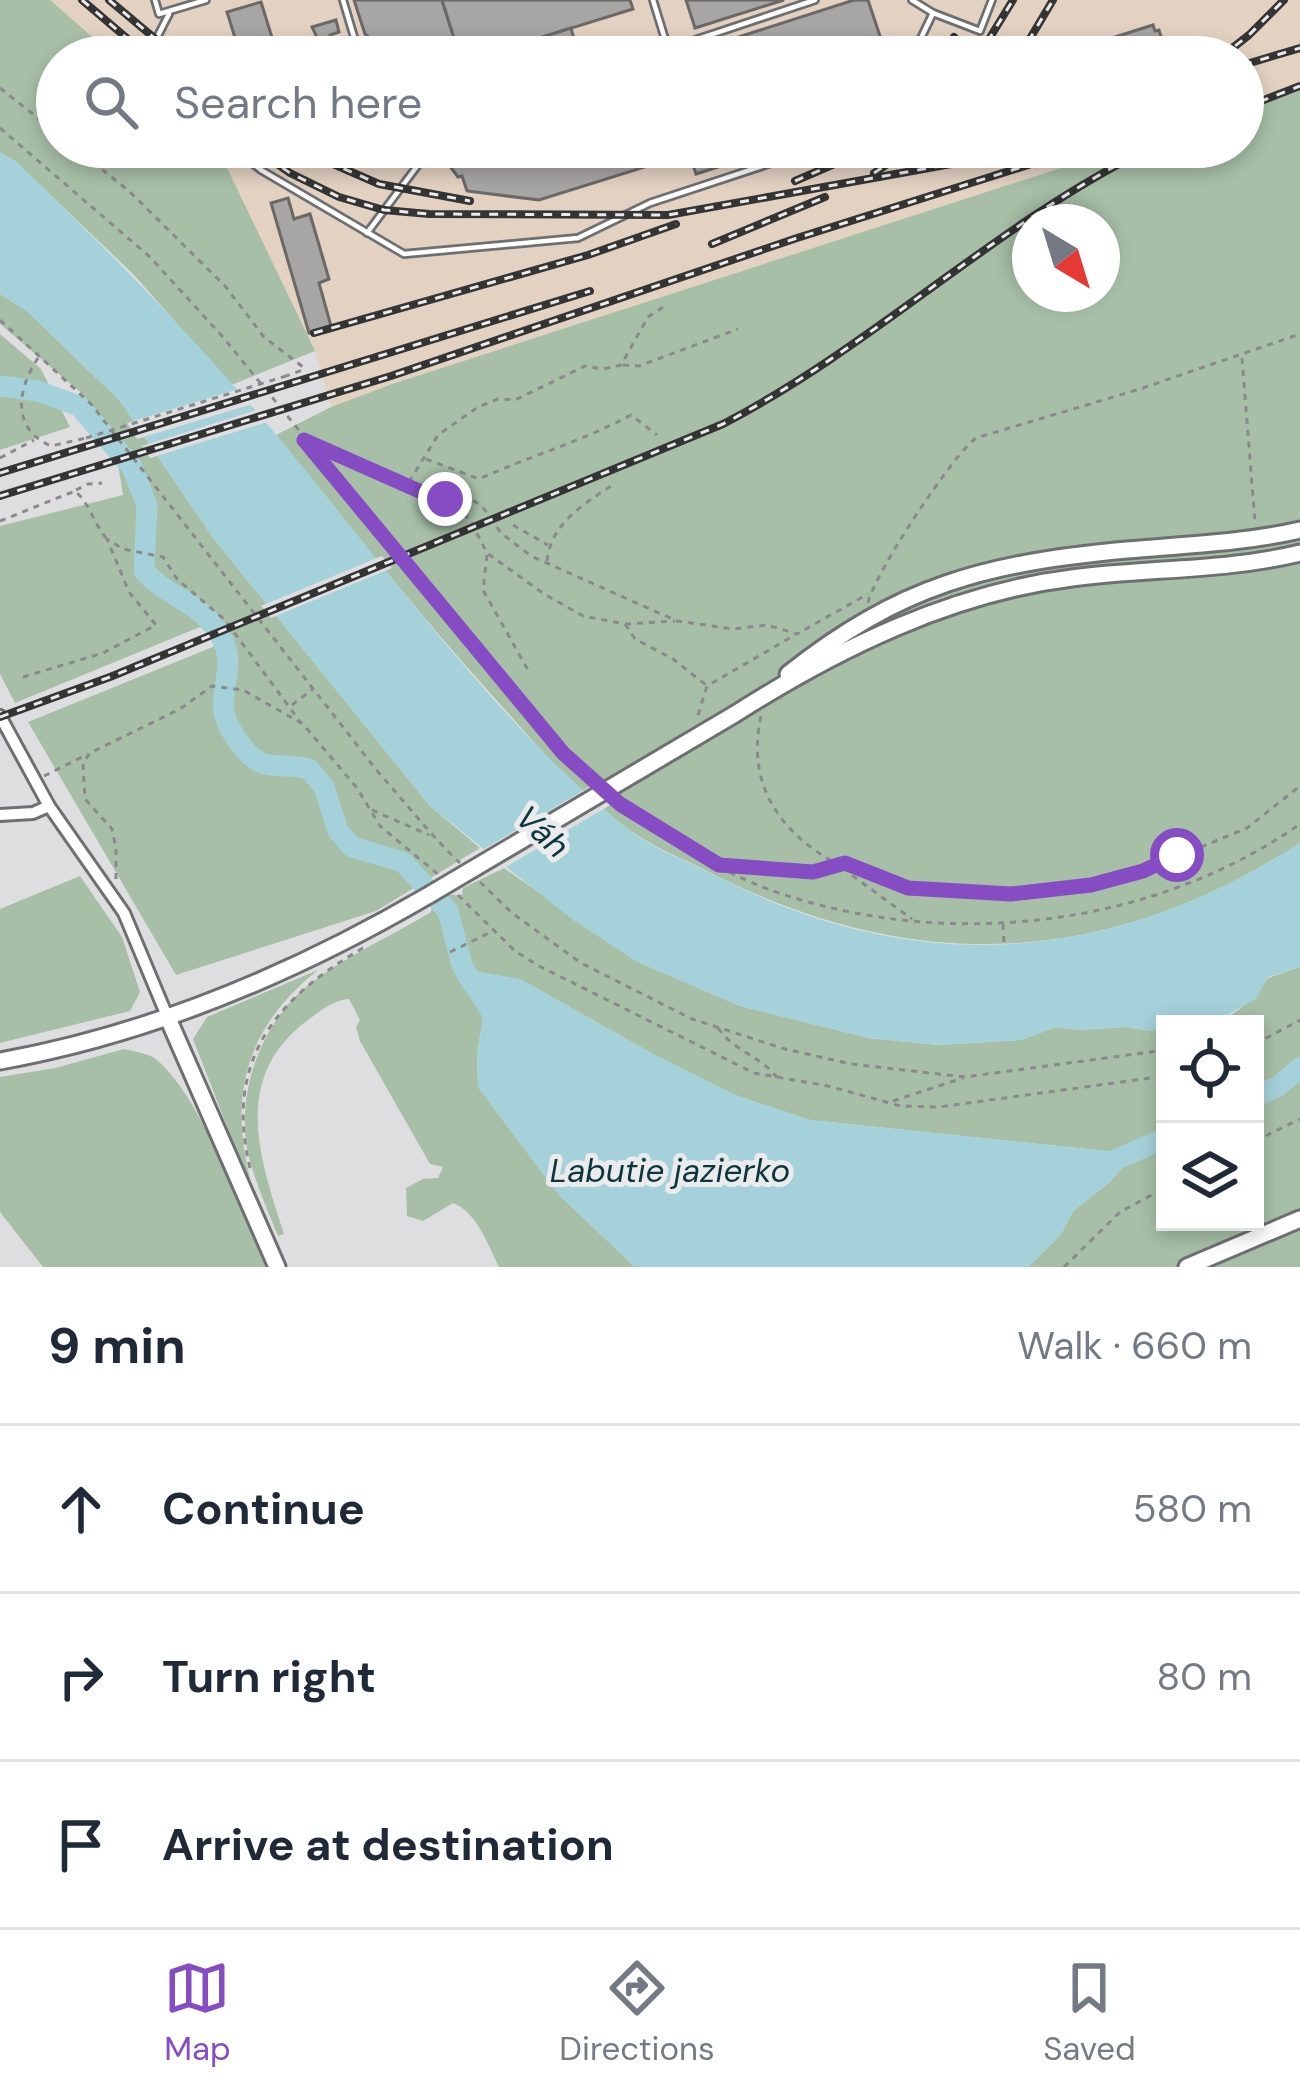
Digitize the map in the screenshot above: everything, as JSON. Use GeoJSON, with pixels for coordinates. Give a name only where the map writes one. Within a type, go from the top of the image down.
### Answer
{"type":"FeatureCollection","features":[{"type":"Feature","properties":{"kind":"main road"},"geometry":{"type":"LineString","coordinates":[[757,708],[818,650],[890,604],[948,581],[1030,561],[1300,530]]}},
{"type":"Feature","properties":{"kind":"main road"},"geometry":{"type":"LineString","coordinates":[[0,1060],[91,1040],[167,1016],[304,960],[396,914],[872,638],[937,610],[1004,590],[1073,578],[1300,553]]}},
{"type":"Feature","properties":{"kind":"main road"},"geometry":{"type":"LineString","coordinates":[[167,1016],[277,1267]]}},
{"type":"Feature","properties":{"kind":"main road"},"geometry":{"type":"LineString","coordinates":[[1187,1267],[1300,1219]]}},
{"type":"Feature","properties":{"kind":"street"},"geometry":{"type":"LineString","coordinates":[[0,716],[49,806],[124,914],[167,1016]]}},
{"type":"Feature","properties":{"kind":"street"},"geometry":{"type":"LineString","coordinates":[[0,815],[33,813],[49,806]]}},
{"type":"Feature","properties":{"kind":"lane"},"geometry":{"type":"LineString","coordinates":[[154,0],[159,14],[206,0]]}},
{"type":"Feature","properties":{"kind":"lane"},"geometry":{"type":"LineString","coordinates":[[343,0],[354,36]]}},
{"type":"Feature","properties":{"kind":"lane"},"geometry":{"type":"LineString","coordinates":[[653,0],[664,36]]}},
{"type":"Feature","properties":{"kind":"lane"},"geometry":{"type":"LineString","coordinates":[[707,36],[815,0]]}},
{"type":"Feature","properties":{"kind":"lane"},"geometry":{"type":"LineString","coordinates":[[913,0],[980,31],[992,0]]}},
{"type":"Feature","properties":{"kind":"lane"},"geometry":{"type":"LineString","coordinates":[[158,36],[171,11]]}},
{"type":"Feature","properties":{"kind":"lane"},"geometry":{"type":"LineString","coordinates":[[922,36],[933,13]]}},
{"type":"Feature","properties":{"kind":"lane"},"geometry":{"type":"LineString","coordinates":[[258,168],[404,254],[578,238],[650,203],[756,168]]}},
{"type":"Feature","properties":{"kind":"lane"},"geometry":{"type":"LineString","coordinates":[[367,233],[416,168]]}},
{"type":"Feature","properties":{"kind":"path"},"geometry":{"type":"LineString","coordinates":[[0,88],[36,116]]}},
{"type":"Feature","properties":{"kind":"path"},"geometry":{"type":"LineString","coordinates":[[0,128],[36,159]]}},
{"type":"Feature","properties":{"kind":"path"},"geometry":{"type":"LineString","coordinates":[[47,168],[150,256],[244,361],[563,753],[596,785]]}},
{"type":"Feature","properties":{"kind":"path"},"geometry":{"type":"LineString","coordinates":[[0,458],[36,440],[57,446],[303,370],[264,337],[225,286],[100,168]]}},
{"type":"Feature","properties":{"kind":"path"},"geometry":{"type":"LineString","coordinates":[[621,364],[648,317],[665,307]]}},
{"type":"Feature","properties":{"kind":"path"},"geometry":{"type":"LineString","coordinates":[[0,320],[91,404],[378,772],[424,821],[430,835]]}},
{"type":"Feature","properties":{"kind":"path"},"geometry":{"type":"LineString","coordinates":[[408,483],[438,435],[478,407],[498,399],[514,400],[585,366],[639,366],[738,329]]}},
{"type":"Feature","properties":{"kind":"path"},"geometry":{"type":"LineString","coordinates":[[868,604],[880,570],[948,467],[976,438],[1300,334]]}},
{"type":"Feature","properties":{"kind":"path"},"geometry":{"type":"LineString","coordinates":[[36,440],[21,403],[22,382],[40,356]]}},
{"type":"Feature","properties":{"kind":"path"},"geometry":{"type":"LineString","coordinates":[[1242,356],[1256,538]]}},
{"type":"Feature","properties":{"kind":"path"},"geometry":{"type":"LineString","coordinates":[[424,458],[479,479],[550,448],[597,434],[631,415],[657,435]]}},
{"type":"Feature","properties":{"kind":"path"},"geometry":{"type":"LineString","coordinates":[[304,440],[408,483],[469,518],[488,553],[583,616],[625,624],[677,621],[733,629],[767,625],[797,634]]}},
{"type":"Feature","properties":{"kind":"path"},"geometry":{"type":"LineString","coordinates":[[0,521],[103,482]]}},
{"type":"Feature","properties":{"kind":"path"},"geometry":{"type":"LineString","coordinates":[[547,561],[549,546],[566,519],[614,484]]}},
{"type":"Feature","properties":{"kind":"path"},"geometry":{"type":"LineString","coordinates":[[23,677],[103,653],[156,626],[129,592],[88,502],[74,491]]}},
{"type":"Feature","properties":{"kind":"path"},"geometry":{"type":"LineString","coordinates":[[426,494],[469,498],[531,556],[677,621]]}},
{"type":"Feature","properties":{"kind":"path"},"geometry":{"type":"LineString","coordinates":[[513,526],[549,546]]}},
{"type":"Feature","properties":{"kind":"path"},"geometry":{"type":"LineString","coordinates":[[107,539],[135,552],[163,557],[177,579],[225,620],[387,832],[439,875]]}},
{"type":"Feature","properties":{"kind":"path"},"geometry":{"type":"LineString","coordinates":[[488,553],[483,590],[527,670]]}},
{"type":"Feature","properties":{"kind":"path"},"geometry":{"type":"LineString","coordinates":[[698,715],[707,686],[870,593]]}},
{"type":"Feature","properties":{"kind":"path"},"geometry":{"type":"LineString","coordinates":[[625,624],[635,639],[673,659],[707,686]]}},
{"type":"Feature","properties":{"kind":"path"},"geometry":{"type":"LineString","coordinates":[[44,776],[181,709],[202,691],[220,687],[254,694],[302,724]]}},
{"type":"Feature","properties":{"kind":"path"},"geometry":{"type":"LineString","coordinates":[[290,706],[314,688]]}},
{"type":"Feature","properties":{"kind":"path"},"geometry":{"type":"LineString","coordinates":[[757,708],[755,741],[765,792],[788,831],[842,864],[908,888],[1011,894],[1091,885],[1143,871],[1247,828],[1300,787]]}},
{"type":"Feature","properties":{"kind":"path"},"geometry":{"type":"LineString","coordinates":[[90,753],[83,763],[85,800],[112,830],[118,866],[115,880]]}},
{"type":"Feature","properties":{"kind":"path"},"geometry":{"type":"LineString","coordinates":[[608,794],[719,865],[784,895],[857,913],[913,920],[1003,922],[1073,917],[1149,897],[1252,855],[1300,824]]}},
{"type":"Feature","properties":{"kind":"path"},"geometry":{"type":"LineString","coordinates":[[369,810],[430,835],[463,866]]}},
{"type":"Feature","properties":{"kind":"path"},"geometry":{"type":"LineString","coordinates":[[719,865],[813,872],[842,864]]}},
{"type":"Feature","properties":{"kind":"path"},"geometry":{"type":"LineString","coordinates":[[842,864],[913,920]]}},
{"type":"Feature","properties":{"kind":"path"},"geometry":{"type":"LineString","coordinates":[[479,882],[512,913],[581,963],[692,1018],[785,1049],[851,1064],[965,1077]]}},
{"type":"Feature","properties":{"kind":"path"},"geometry":{"type":"LineString","coordinates":[[452,889],[515,951],[730,1063],[779,1080],[939,1107],[1156,1077]]}},
{"type":"Feature","properties":{"kind":"path"},"geometry":{"type":"LineString","coordinates":[[1003,922],[1004,944]]}},
{"type":"Feature","properties":{"kind":"path"},"geometry":{"type":"LineString","coordinates":[[450,952],[493,931]]}},
{"type":"Feature","properties":{"kind":"path"},"geometry":{"type":"LineString","coordinates":[[250,1169],[243,1136],[243,1096],[259,1045],[303,986],[363,948]]}},
{"type":"Feature","properties":{"kind":"path"},"geometry":{"type":"LineString","coordinates":[[1264,1039],[1300,1020]]}},
{"type":"Feature","properties":{"kind":"path"},"geometry":{"type":"LineString","coordinates":[[718,1027],[730,1045],[769,1066],[779,1080]]}},
{"type":"Feature","properties":{"kind":"path"},"geometry":{"type":"LineString","coordinates":[[888,1102],[965,1077],[1156,1051]]}},
{"type":"Feature","properties":{"kind":"path"},"geometry":{"type":"LineString","coordinates":[[1264,1137],[1300,1119]]}},
{"type":"Feature","properties":{"kind":"path"},"geometry":{"type":"LineString","coordinates":[[1064,1267],[1120,1212],[1156,1194]]}},
{"type":"Feature","properties":{"kind":"shaded area"},"geometry":{"type":"Polygon","coordinates":[[[49,0],[1300,0],[1300,91],[1264,102],[1264,36],[86,36],[49,0]]]}},
{"type":"Feature","properties":{"kind":"shaded area"},"geometry":{"type":"Polygon","coordinates":[[[212,168],[1061,168],[331,407],[315,351],[212,168]]]}},
{"type":"Feature","properties":{"kind":"green space"},"geometry":{"type":"Polygon","coordinates":[[[0,0],[50,0],[91,36],[36,36],[36,168],[227,168],[315,351],[231,385],[134,275],[0,152],[0,0]]]}},
{"type":"Feature","properties":{"kind":"green space"},"geometry":{"type":"Polygon","coordinates":[[[1300,91],[1300,843],[1227,885],[1154,915],[1081,935],[1007,944],[933,942],[858,929],[783,905],[707,871],[651,844],[568,778],[419,611],[276,435],[331,407],[1061,168],[1264,168],[1264,102],[1300,91]]]}},
{"type":"Feature","properties":{"kind":"green space"},"geometry":{"type":"Polygon","coordinates":[[[0,294],[28,312],[120,401],[214,539],[430,806],[480,848],[376,911],[176,975],[28,722],[230,640],[200,627],[15,703],[0,674],[0,526],[123,495],[112,428],[79,391],[0,324],[0,294]]]}},
{"type":"Feature","properties":{"kind":"green space"},"geometry":{"type":"Polygon","coordinates":[[[0,334],[41,369],[70,427],[0,450],[0,334]]]}},
{"type":"Feature","properties":{"kind":"green space"},"geometry":{"type":"Polygon","coordinates":[[[504,868],[636,961],[740,1006],[869,1038],[938,1045],[1021,1040],[1056,1027],[1156,1029],[1156,1231],[1264,1231],[1264,1015],[1230,1015],[1268,978],[1300,967],[1300,1267],[1028,1267],[1061,1234],[1073,1211],[1109,1183],[1134,1154],[810,1120],[735,1095],[520,979],[483,1018],[478,1087],[559,1195],[635,1267],[499,1267],[481,1230],[461,1207],[453,1203],[423,1221],[407,1216],[406,1188],[438,1178],[443,1167],[430,1164],[360,1041],[356,1027],[360,1020],[349,999],[322,1010],[284,1042],[268,1067],[260,1092],[260,1147],[284,1234],[278,1236],[253,1170],[245,1128],[254,1066],[271,1028],[297,995],[327,972],[440,907],[448,895],[462,895],[463,888],[504,868]]]}},
{"type":"Feature","properties":{"kind":"green space"},"geometry":{"type":"Polygon","coordinates":[[[80,876],[122,937],[140,992],[130,1011],[0,1043],[0,909],[80,876]]]}},
{"type":"Feature","properties":{"kind":"green space"},"geometry":{"type":"Polygon","coordinates":[[[318,970],[270,1021],[246,1077],[243,1139],[258,1206],[193,1039],[207,1017],[318,970]]]}},
{"type":"Feature","properties":{"kind":"green space"},"geometry":{"type":"Polygon","coordinates":[[[124,1049],[155,1058],[190,1102],[266,1267],[43,1267],[0,1212],[0,1077],[124,1049]]]}},
{"type":"Feature","properties":{"kind":"water","name":"Váh"},"geometry":{"type":"Polygon","coordinates":[[[0,152],[49,194],[183,330],[531,740],[578,786],[659,849],[791,909],[865,931],[939,943],[1013,944],[1085,934],[1158,914],[1229,884],[1300,843],[1300,967],[1268,977],[1256,999],[1227,1015],[1156,1015],[1156,1029],[1151,1031],[1056,1027],[1021,1040],[938,1045],[869,1038],[740,1006],[636,961],[573,920],[430,806],[214,539],[120,401],[28,312],[0,294],[0,152]]]}},
{"type":"Feature","properties":{"kind":"water","name":"Labutie jazierko"},"geometry":{"type":"Polygon","coordinates":[[[477,971],[520,979],[735,1095],[810,1120],[1135,1154],[1109,1183],[1073,1211],[1061,1234],[1028,1267],[635,1267],[559,1195],[478,1087],[483,1018],[467,993],[477,971]]]}},
{"type":"Feature","properties":{"kind":"pier"},"geometry":{"type":"Polygon","coordinates":[[[242,388],[256,403],[137,439],[127,423],[242,388]]]}},
{"type":"Feature","properties":{"kind":"pier"},"geometry":{"type":"Polygon","coordinates":[[[260,409],[271,421],[150,458],[142,446],[260,409]]]}},
{"type":"Feature","properties":{"kind":"pier"},"geometry":{"type":"Polygon","coordinates":[[[382,556],[392,568],[271,618],[261,606],[382,556]]]}},
{"type":"Feature","properties":{"kind":"pier"},"geometry":{"type":"Polygon","coordinates":[[[589,787],[610,805],[499,871],[477,853],[589,787]]]}},
{"type":"Feature","properties":{"kind":"building"},"geometry":{"type":"Polygon","coordinates":[[[354,0],[442,0],[453,36],[367,36],[354,0]]]}},
{"type":"Feature","properties":{"kind":"building"},"geometry":{"type":"Polygon","coordinates":[[[442,0],[630,0],[633,9],[546,36],[453,36],[442,0]]]}},
{"type":"Feature","properties":{"kind":"building"},"geometry":{"type":"Polygon","coordinates":[[[686,0],[784,0],[695,28],[686,0]]]}},
{"type":"Feature","properties":{"kind":"building"},"geometry":{"type":"Polygon","coordinates":[[[854,0],[868,0],[880,36],[742,36],[854,0]]]}},
{"type":"Feature","properties":{"kind":"building"},"geometry":{"type":"Polygon","coordinates":[[[261,2],[272,36],[234,36],[227,12],[261,2]]]}},
{"type":"Feature","properties":{"kind":"building"},"geometry":{"type":"Polygon","coordinates":[[[336,20],[339,32],[316,36],[312,27],[336,20]]]}},
{"type":"Feature","properties":{"kind":"building"},"geometry":{"type":"Polygon","coordinates":[[[1153,25],[1161,36],[1118,36],[1153,25]]]}},
{"type":"Feature","properties":{"kind":"building"},"geometry":{"type":"Polygon","coordinates":[[[571,28],[573,36],[546,36],[571,28]]]}},
{"type":"Feature","properties":{"kind":"building"},"geometry":{"type":"Polygon","coordinates":[[[451,168],[641,168],[539,200],[467,191],[462,176],[451,168]]]}},
{"type":"Feature","properties":{"kind":"building"},"geometry":{"type":"Polygon","coordinates":[[[288,198],[294,219],[310,214],[329,279],[319,283],[331,326],[309,333],[271,203],[288,198]]]}},
{"type":"Feature","properties":{"kind":"waterway"},"geometry":{"type":"LineString","coordinates":[[0,386],[38,391],[79,406],[132,467],[147,505],[144,571],[204,615],[221,637],[228,665],[224,711],[238,741],[262,763],[309,769],[324,787],[338,831],[352,847],[403,862],[448,911],[462,965],[472,983],[493,999]]}},
{"type":"Feature","properties":{"kind":"waterway"},"geometry":{"type":"LineString","coordinates":[[1264,1092],[1300,1068]]}},
{"type":"Feature","properties":{"kind":"waterway"},"geometry":{"type":"LineString","coordinates":[[1111,1162],[1156,1142]]}},
{"type":"Feature","properties":{"kind":"railway"},"geometry":{"type":"LineString","coordinates":[[82,0],[124,36]]}},
{"type":"Feature","properties":{"kind":"railway"},"geometry":{"type":"LineString","coordinates":[[109,0],[152,36]]}},
{"type":"Feature","properties":{"kind":"railway"},"geometry":{"type":"LineString","coordinates":[[991,36],[1013,0]]}},
{"type":"Feature","properties":{"kind":"railway"},"geometry":{"type":"LineString","coordinates":[[1032,36],[1053,0]]}},
{"type":"Feature","properties":{"kind":"railway"},"geometry":{"type":"LineString","coordinates":[[1248,36],[1284,0]]}},
{"type":"Feature","properties":{"kind":"railway"},"geometry":{"type":"LineString","coordinates":[[1264,59],[1300,48]]}},
{"type":"Feature","properties":{"kind":"railway"},"geometry":{"type":"LineString","coordinates":[[1264,100],[1300,86]]}},
{"type":"Feature","properties":{"kind":"railway"},"geometry":{"type":"LineString","coordinates":[[283,168],[339,197],[384,210],[668,215],[929,168]]}},
{"type":"Feature","properties":{"kind":"railway"},"geometry":{"type":"LineString","coordinates":[[342,168],[379,184],[470,201]]}},
{"type":"Feature","properties":{"kind":"railway"},"geometry":{"type":"LineString","coordinates":[[795,181],[825,168]]}},
{"type":"Feature","properties":{"kind":"railway"},"geometry":{"type":"LineString","coordinates":[[874,173],[882,168]]}},
{"type":"Feature","properties":{"kind":"railway"},"geometry":{"type":"LineString","coordinates":[[0,496],[391,376],[1019,168]]}},
{"type":"Feature","properties":{"kind":"railway"},"geometry":{"type":"LineString","coordinates":[[0,717],[110,677],[723,424],[832,358],[1041,211],[1113,168]]}},
{"type":"Feature","properties":{"kind":"railway"},"geometry":{"type":"LineString","coordinates":[[712,244],[825,197]]}},
{"type":"Feature","properties":{"kind":"railway"},"geometry":{"type":"LineString","coordinates":[[314,333],[588,255],[676,224]]}},
{"type":"Feature","properties":{"kind":"railway"},"geometry":{"type":"LineString","coordinates":[[0,473],[590,291]]}},
{"type":"Feature","properties":{"kind":"route"},"geometry":{"type":"LineString","coordinates":[[445,499],[304,440],[563,753],[620,804],[719,865],[813,872],[845,863],[908,888],[1011,894],[1091,885],[1143,871],[1177,855]]}}]}
